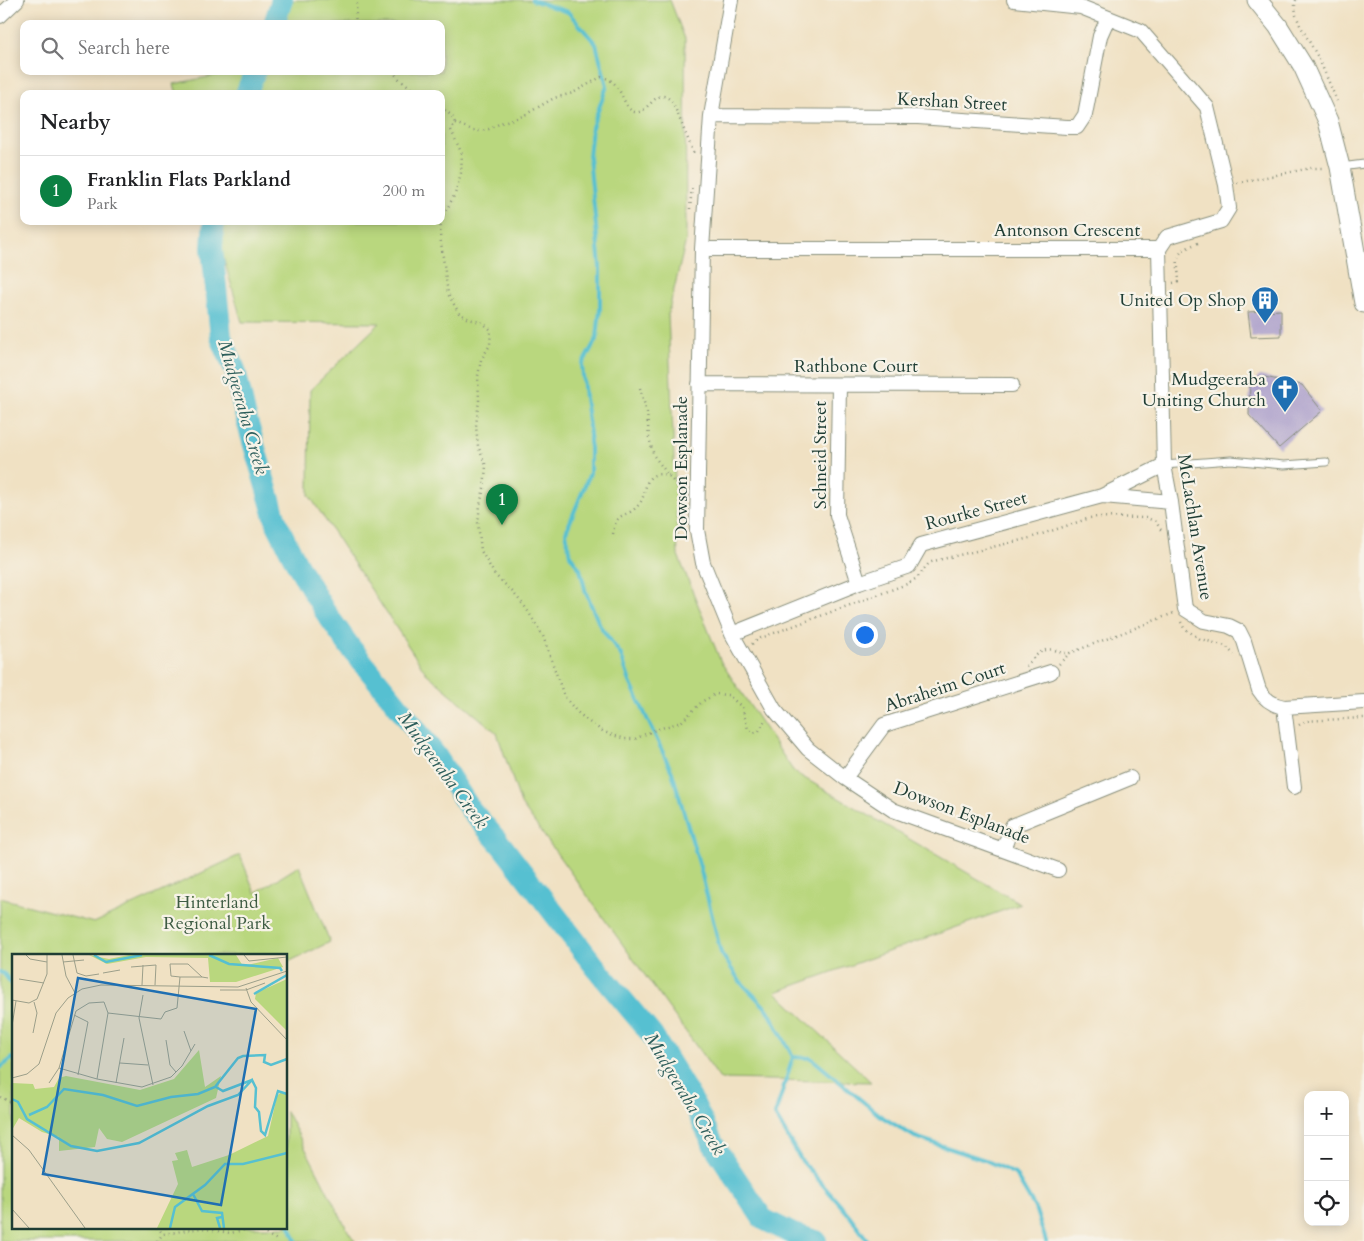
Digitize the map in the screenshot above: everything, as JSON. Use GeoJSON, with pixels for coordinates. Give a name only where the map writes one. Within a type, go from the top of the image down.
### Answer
{"type":"FeatureCollection","features":[{"type":"Feature","properties":{"kind":"main road"},"geometry":{"type":"LineString","coordinates":[[1256,0],[1278,26],[1304,66],[1328,121],[1340,167],[1364,303]]}},
{"type":"Feature","properties":{"kind":"street"},"geometry":{"type":"LineString","coordinates":[[0,16],[17,0]]}},
{"type":"Feature","properties":{"kind":"street","name":"Dowson Esplanade"},"geometry":{"type":"LineString","coordinates":[[731,0],[711,116],[702,249],[696,530],[703,563],[732,634],[774,709],[808,749],[893,810],[1058,870]]}},
{"type":"Feature","properties":{"kind":"street","name":"Antonson Crescent"},"geometry":{"type":"LineString","coordinates":[[702,249],[1159,249],[1167,237],[1220,221],[1229,208],[1226,186],[1207,107],[1141,31],[1081,7],[1014,0]]}},
{"type":"Feature","properties":{"kind":"street","name":"Kershan Street"},"geometry":{"type":"LineString","coordinates":[[711,116],[918,117],[1078,127],[1085,115],[1100,36],[1108,18]]}},
{"type":"Feature","properties":{"kind":"street","name":"McLachlan Avenue"},"geometry":{"type":"LineString","coordinates":[[1159,249],[1164,465],[1171,502],[1178,609],[1204,621],[1229,626],[1239,631],[1264,698],[1276,706],[1284,707]]}},
{"type":"Feature","properties":{"kind":"street","name":"Rathbone Court"},"geometry":{"type":"LineString","coordinates":[[699,384],[1012,385]]}},
{"type":"Feature","properties":{"kind":"street","name":"Schneid Street"},"geometry":{"type":"LineString","coordinates":[[840,385],[837,515],[859,583]]}},
{"type":"Feature","properties":{"kind":"street","name":"Rourke Street"},"geometry":{"type":"LineString","coordinates":[[732,634],[859,583],[908,566],[921,545],[1102,496],[1164,465]]}},
{"type":"Feature","properties":{"kind":"street","name":"Rourke Street"},"geometry":{"type":"LineString","coordinates":[[1102,496],[1171,502]]}},
{"type":"Feature","properties":{"kind":"street","name":"Abraheim Court"},"geometry":{"type":"LineString","coordinates":[[846,778],[884,725],[1051,672]]}},
{"type":"Feature","properties":{"kind":"street"},"geometry":{"type":"LineString","coordinates":[[1294,787],[1284,707],[1364,702]]}},
{"type":"Feature","properties":{"kind":"street"},"geometry":{"type":"LineString","coordinates":[[1003,850],[1012,826],[1130,778]]}},
{"type":"Feature","properties":{"kind":"lane"},"geometry":{"type":"LineString","coordinates":[[1340,167],[1364,164]]}},
{"type":"Feature","properties":{"kind":"lane"},"geometry":{"type":"LineString","coordinates":[[1164,465],[1231,460],[1284,466],[1326,462]]}},
{"type":"Feature","properties":{"kind":"path"},"geometry":{"type":"LineString","coordinates":[[356,20],[358,0]]}},
{"type":"Feature","properties":{"kind":"path"},"geometry":{"type":"LineString","coordinates":[[396,75],[401,81],[416,90]]}},
{"type":"Feature","properties":{"kind":"path"},"geometry":{"type":"LineString","coordinates":[[445,110],[452,116],[455,123],[475,131],[481,131],[530,112],[554,98],[573,93],[601,77],[614,82],[628,106],[636,112],[641,111],[660,97],[670,98],[674,103],[696,157],[697,148]]}},
{"type":"Feature","properties":{"kind":"path"},"geometry":{"type":"LineString","coordinates":[[445,213],[455,194],[460,173],[462,154],[451,130],[455,123]]}},
{"type":"Feature","properties":{"kind":"path"},"geometry":{"type":"LineString","coordinates":[[1226,186],[1311,168],[1340,167]]}},
{"type":"Feature","properties":{"kind":"path"},"geometry":{"type":"LineString","coordinates":[[690,216],[692,181]]}},
{"type":"Feature","properties":{"kind":"path"},"geometry":{"type":"LineString","coordinates":[[441,225],[440,235],[448,294],[459,313],[469,319],[484,323],[491,330],[490,345],[481,360],[478,376],[479,400],[476,426],[478,446],[486,466],[478,522],[481,551],[495,575],[526,608],[543,636],[564,696],[576,711],[589,722],[604,732],[625,739],[636,739],[681,722],[702,701],[716,694],[728,695],[742,707],[748,729],[754,733],[759,731],[774,709]]}},
{"type":"Feature","properties":{"kind":"path"},"geometry":{"type":"LineString","coordinates":[[640,388],[647,413],[649,438],[654,456],[673,481],[678,486],[689,491]]}},
{"type":"Feature","properties":{"kind":"path"},"geometry":{"type":"LineString","coordinates":[[613,534],[616,519],[634,510],[642,500],[650,477],[658,474],[669,476]]}},
{"type":"Feature","properties":{"kind":"path"},"geometry":{"type":"LineString","coordinates":[[743,654],[758,639],[907,584],[917,578],[928,563],[1030,538],[1090,518],[1146,518],[1156,522],[1161,532]]}},
{"type":"Feature","properties":{"kind":"path"},"geometry":{"type":"LineString","coordinates":[[1051,672],[1070,653],[1178,609],[1184,628],[1200,639],[1226,646],[1234,654],[1236,661]]}},
{"type":"Feature","properties":{"kind":"path"},"geometry":{"type":"LineString","coordinates":[[1286,726],[1299,725],[1305,721],[1364,718]]}},
{"type":"Feature","properties":{"kind":"path"},"geometry":{"type":"LineString","coordinates":[[0,1097],[12,1103]]}},
{"type":"Feature","properties":{"kind":"path"},"geometry":{"type":"LineString","coordinates":[[158,1228],[163,1234]]}},
{"type":"Feature","properties":{"kind":"path"},"geometry":{"type":"LineString","coordinates":[[157,1241],[163,1234],[201,1228],[230,1234],[254,1228],[279,1241]]}},
{"type":"Feature","properties":{"kind":"green space"},"geometry":{"type":"Polygon","coordinates":[[[275,0],[670,0],[685,39],[686,240],[668,314],[678,555],[721,662],[794,772],[1021,904],[776,992],[871,1082],[720,1079],[521,804],[497,733],[426,673],[309,495],[310,390],[380,323],[242,322],[214,225],[445,225],[445,90],[176,90],[174,84],[218,75],[445,75],[445,20],[273,20],[275,0]]]}},
{"type":"Feature","properties":{"kind":"green space","name":"Hinterland Regional Park"},"geometry":{"type":"Polygon","coordinates":[[[240,855],[255,893],[299,866],[330,942],[288,962],[288,954],[12,954],[12,1228],[288,1228],[288,1115],[355,1241],[0,1241],[0,898],[94,923],[240,855]]]}},
{"type":"Feature","properties":{"kind":"building","name":"United Op Shop"},"geometry":{"type":"Polygon","coordinates":[[[1281,310],[1281,336],[1251,337],[1248,312],[1281,310]]]}},
{"type":"Feature","properties":{"kind":"building","name":"Mudgeeraba Uniting Church"},"geometry":{"type":"Polygon","coordinates":[[[1260,376],[1302,385],[1322,411],[1279,448],[1249,415],[1250,384],[1260,376]]]}},
{"type":"Feature","properties":{"kind":"waterway","name":"Mudgeeraba Creek"},"geometry":{"type":"LineString","coordinates":[[275,20],[282,0]]}},
{"type":"Feature","properties":{"kind":"waterway"},"geometry":{"type":"LineString","coordinates":[[532,0],[568,12],[596,44],[607,86],[592,127],[589,157],[600,267],[600,309],[597,338],[582,365],[590,434],[590,473],[566,532],[570,555],[580,569],[586,593],[600,626],[621,655],[630,682],[672,772],[700,867],[721,953],[739,980],[768,1010],[793,1057],[775,1115],[801,1160],[849,1215],[868,1241]]}},
{"type":"Feature","properties":{"kind":"waterway","name":"Mudgeeraba Creek"},"geometry":{"type":"LineString","coordinates":[[248,90],[253,75]]}},
{"type":"Feature","properties":{"kind":"waterway","name":"Mudgeeraba Creek"},"geometry":{"type":"LineString","coordinates":[[214,225],[212,248],[221,337],[235,370],[245,414],[277,524],[297,564],[324,610],[350,647],[436,756],[470,809],[502,846],[597,969],[652,1035],[693,1102],[713,1144],[763,1219],[793,1234],[816,1241]]}},
{"type":"Feature","properties":{"kind":"waterway"},"geometry":{"type":"LineString","coordinates":[[0,972],[12,984]]}},
{"type":"Feature","properties":{"kind":"waterway"},"geometry":{"type":"LineString","coordinates":[[793,1057],[811,1058],[879,1115],[915,1137],[985,1160],[1015,1174],[1035,1208],[1046,1241]]}},
{"type":"Feature","properties":{"kind":"waterway"},"geometry":{"type":"LineString","coordinates":[[0,1068],[12,1059]]}},
{"type":"Feature","properties":{"kind":"waterway"},"geometry":{"type":"LineString","coordinates":[[288,1222],[296,1241]]}},
{"type":"Feature","properties":{"kind":"place","name":"United Op Shop"},"geometry":{"type":"Point","coordinates":[1265,324]}},
{"type":"Feature","properties":{"kind":"place","name":"Mudgeeraba Uniting Church"},"geometry":{"type":"Point","coordinates":[1285,413]}},
{"type":"Feature","properties":{"kind":"place","name":"Franklin Flats Parkland"},"geometry":{"type":"Point","coordinates":[502,525]}}]}
